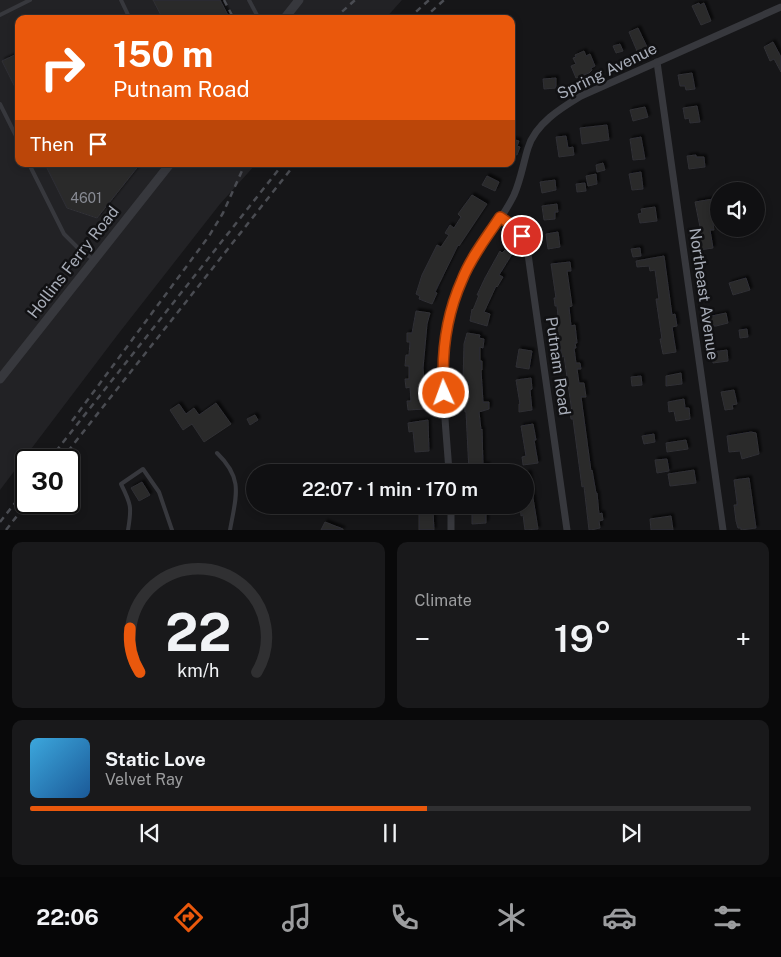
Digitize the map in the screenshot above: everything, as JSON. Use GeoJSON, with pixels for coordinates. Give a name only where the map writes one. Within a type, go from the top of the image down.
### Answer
{"type":"FeatureCollection","features":[{"type":"Feature","properties":{"kind":"street"},"geometry":{"type":"LineString","coordinates":[[287,15],[299,0]]}},
{"type":"Feature","properties":{"kind":"street","name":"Spring Avenue"},"geometry":{"type":"LineString","coordinates":[[448,464],[442,374],[446,331],[462,280],[513,197],[521,179],[528,146],[537,131],[562,107],[581,96],[781,7]]}},
{"type":"Feature","properties":{"kind":"street","name":"Northeast Avenue"},"geometry":{"type":"LineString","coordinates":[[657,62],[723,530]]}},
{"type":"Feature","properties":{"kind":"street","name":"Hollins Ferry Road"},"geometry":{"type":"LineString","coordinates":[[0,379],[168,167]]}},
{"type":"Feature","properties":{"kind":"street","name":"Putnam Road"},"geometry":{"type":"LineString","coordinates":[[500,217],[516,228],[522,236],[528,254],[567,530]]}},
{"type":"Feature","properties":{"kind":"street"},"geometry":{"type":"LineString","coordinates":[[451,514],[451,530]]}},
{"type":"Feature","properties":{"kind":"lane"},"geometry":{"type":"LineString","coordinates":[[0,15],[30,0]]}},
{"type":"Feature","properties":{"kind":"lane"},"geometry":{"type":"LineString","coordinates":[[121,0],[128,15]]}},
{"type":"Feature","properties":{"kind":"lane"},"geometry":{"type":"LineString","coordinates":[[249,0],[257,15]]}},
{"type":"Feature","properties":{"kind":"lane"},"geometry":{"type":"LineString","coordinates":[[0,104],[15,134]]}},
{"type":"Feature","properties":{"kind":"lane"},"geometry":{"type":"LineString","coordinates":[[30,167],[64,234],[94,260]]}},
{"type":"Feature","properties":{"kind":"lane"},"geometry":{"type":"LineString","coordinates":[[217,453],[228,464],[237,488],[230,530]]}},
{"type":"Feature","properties":{"kind":"lane"},"geometry":{"type":"LineString","coordinates":[[128,530],[131,509],[121,484],[143,469],[158,492],[172,530]]}},
{"type":"Feature","properties":{"kind":"shaded area"},"geometry":{"type":"Polygon","coordinates":[[[0,0],[402,0],[389,15],[15,15],[15,167],[253,167],[220,204],[31,449],[15,449],[15,470],[0,490],[0,0]]]}},
{"type":"Feature","properties":{"kind":"building"},"geometry":{"type":"Polygon","coordinates":[[[153,0],[220,0],[228,15],[161,15],[153,0]]]}},
{"type":"Feature","properties":{"kind":"building"},"geometry":{"type":"Polygon","coordinates":[[[699,3],[700,5],[704,3],[711,21],[701,25],[692,6],[699,3]]]}},
{"type":"Feature","properties":{"kind":"building"},"geometry":{"type":"Polygon","coordinates":[[[638,28],[647,47],[637,51],[629,32],[638,28]]]}},
{"type":"Feature","properties":{"kind":"building"},"geometry":{"type":"Polygon","coordinates":[[[773,42],[781,57],[781,72],[774,59],[770,61],[764,47],[773,42]]]}},
{"type":"Feature","properties":{"kind":"building"},"geometry":{"type":"Polygon","coordinates":[[[620,44],[623,51],[616,53],[613,46],[620,44]]]}},
{"type":"Feature","properties":{"kind":"building"},"geometry":{"type":"Polygon","coordinates":[[[584,51],[586,56],[590,54],[595,66],[591,68],[592,70],[589,73],[576,78],[571,66],[576,64],[573,58],[584,51]]]}},
{"type":"Feature","properties":{"kind":"building"},"geometry":{"type":"Polygon","coordinates":[[[15,55],[15,87],[2,61],[15,55]]]}},
{"type":"Feature","properties":{"kind":"building"},"geometry":{"type":"Polygon","coordinates":[[[692,73],[695,89],[686,90],[685,86],[680,86],[678,75],[692,73]]]}},
{"type":"Feature","properties":{"kind":"building"},"geometry":{"type":"Polygon","coordinates":[[[556,78],[556,88],[544,89],[543,79],[556,78]]]}},
{"type":"Feature","properties":{"kind":"building"},"geometry":{"type":"Polygon","coordinates":[[[697,106],[700,122],[690,123],[689,118],[685,119],[683,108],[697,106]]]}},
{"type":"Feature","properties":{"kind":"building"},"geometry":{"type":"Polygon","coordinates":[[[645,107],[648,117],[633,121],[630,110],[645,107]]]}},
{"type":"Feature","properties":{"kind":"building"},"geometry":{"type":"Polygon","coordinates":[[[607,125],[609,140],[582,144],[580,128],[607,125]]]}},
{"type":"Feature","properties":{"kind":"building"},"geometry":{"type":"Polygon","coordinates":[[[566,136],[568,148],[573,147],[574,155],[559,157],[556,137],[566,136]]]}},
{"type":"Feature","properties":{"kind":"building"},"geometry":{"type":"Polygon","coordinates":[[[641,137],[645,159],[633,160],[630,139],[641,137]]]}},
{"type":"Feature","properties":{"kind":"building"},"geometry":{"type":"Polygon","coordinates":[[[515,140],[519,141],[517,146],[520,147],[517,155],[515,154],[515,140]]]}},
{"type":"Feature","properties":{"kind":"building"},"geometry":{"type":"Polygon","coordinates":[[[696,155],[696,157],[704,157],[705,167],[689,169],[687,156],[696,155]]]}},
{"type":"Feature","properties":{"kind":"building"},"geometry":{"type":"Polygon","coordinates":[[[603,163],[605,170],[597,172],[596,165],[603,163]]]}},
{"type":"Feature","properties":{"kind":"building"},"geometry":{"type":"Polygon","coordinates":[[[46,167],[138,167],[97,218],[67,208],[46,167]]]}},
{"type":"Feature","properties":{"kind":"building"},"geometry":{"type":"Polygon","coordinates":[[[641,172],[643,189],[632,190],[629,174],[641,172]]]}},
{"type":"Feature","properties":{"kind":"building"},"geometry":{"type":"Polygon","coordinates":[[[596,174],[597,184],[588,186],[586,176],[596,174]]]}},
{"type":"Feature","properties":{"kind":"building"},"geometry":{"type":"Polygon","coordinates":[[[487,176],[499,182],[495,191],[482,185],[487,176]]]}},
{"type":"Feature","properties":{"kind":"building"},"geometry":{"type":"Polygon","coordinates":[[[555,180],[556,190],[542,193],[540,182],[555,180]]]}},
{"type":"Feature","properties":{"kind":"building"},"geometry":{"type":"Polygon","coordinates":[[[585,183],[586,191],[577,192],[576,184],[585,183]]]}},
{"type":"Feature","properties":{"kind":"building"},"geometry":{"type":"Polygon","coordinates":[[[472,195],[487,204],[458,245],[435,292],[437,293],[432,304],[419,299],[420,296],[416,294],[422,275],[437,245],[441,247],[449,235],[445,233],[450,225],[454,228],[461,217],[458,214],[472,195]]]}},
{"type":"Feature","properties":{"kind":"building"},"geometry":{"type":"Polygon","coordinates":[[[710,200],[710,237],[713,248],[700,250],[698,238],[702,237],[695,202],[710,200]]]}},
{"type":"Feature","properties":{"kind":"building"},"geometry":{"type":"Polygon","coordinates":[[[557,204],[558,212],[555,212],[555,219],[544,220],[542,206],[557,204]]]}},
{"type":"Feature","properties":{"kind":"building"},"geometry":{"type":"Polygon","coordinates":[[[655,207],[657,221],[640,223],[638,214],[642,213],[641,209],[655,207]]]}},
{"type":"Feature","properties":{"kind":"building"},"geometry":{"type":"Polygon","coordinates":[[[558,232],[560,247],[548,249],[546,234],[558,232]]]}},
{"type":"Feature","properties":{"kind":"building"},"geometry":{"type":"Polygon","coordinates":[[[640,248],[641,256],[633,257],[631,249],[640,248]]]}},
{"type":"Feature","properties":{"kind":"building"},"geometry":{"type":"Polygon","coordinates":[[[505,250],[512,254],[499,275],[503,277],[496,286],[484,312],[490,314],[487,326],[470,321],[472,309],[485,278],[500,251],[502,253],[505,250]]]}},
{"type":"Feature","properties":{"kind":"building"},"geometry":{"type":"Polygon","coordinates":[[[664,256],[672,315],[675,314],[677,326],[672,327],[676,352],[663,354],[656,299],[659,299],[655,270],[650,271],[649,266],[637,267],[636,261],[664,256]]]}},
{"type":"Feature","properties":{"kind":"building"},"geometry":{"type":"Polygon","coordinates":[[[570,262],[571,271],[567,271],[572,306],[569,307],[571,326],[575,325],[577,343],[575,343],[576,348],[574,348],[576,363],[580,363],[581,369],[577,369],[579,383],[584,383],[586,397],[581,397],[591,471],[597,493],[599,514],[602,513],[603,520],[599,521],[600,528],[591,530],[589,530],[584,486],[582,487],[573,419],[571,419],[570,412],[572,412],[564,356],[562,357],[557,327],[559,327],[551,264],[570,262]]]}},
{"type":"Feature","properties":{"kind":"building"},"geometry":{"type":"Polygon","coordinates":[[[746,278],[750,290],[733,295],[729,283],[746,278]]]}},
{"type":"Feature","properties":{"kind":"building"},"geometry":{"type":"Polygon","coordinates":[[[416,311],[430,313],[427,324],[423,368],[426,409],[408,410],[407,401],[411,401],[410,387],[406,388],[405,379],[409,379],[409,366],[405,366],[406,355],[409,355],[410,342],[407,342],[407,333],[412,333],[416,311]]]}},
{"type":"Feature","properties":{"kind":"building"},"geometry":{"type":"Polygon","coordinates":[[[726,313],[728,323],[708,326],[707,317],[726,313]]]}},
{"type":"Feature","properties":{"kind":"building"},"geometry":{"type":"Polygon","coordinates":[[[747,329],[748,337],[740,338],[739,330],[747,329]]]}},
{"type":"Feature","properties":{"kind":"building"},"geometry":{"type":"Polygon","coordinates":[[[467,333],[480,335],[479,338],[484,339],[483,348],[480,347],[480,361],[482,361],[483,402],[489,402],[489,409],[479,412],[482,429],[483,464],[469,464],[463,380],[464,344],[467,333]]]}},
{"type":"Feature","properties":{"kind":"building"},"geometry":{"type":"Polygon","coordinates":[[[519,349],[532,351],[529,369],[516,367],[519,349]]]}},
{"type":"Feature","properties":{"kind":"building"},"geometry":{"type":"Polygon","coordinates":[[[727,350],[728,361],[713,363],[712,352],[727,350]]]}},
{"type":"Feature","properties":{"kind":"building"},"geometry":{"type":"Polygon","coordinates":[[[681,373],[682,384],[666,386],[666,376],[681,373]]]}},
{"type":"Feature","properties":{"kind":"building"},"geometry":{"type":"Polygon","coordinates":[[[641,376],[642,385],[632,386],[631,377],[641,376]]]}},
{"type":"Feature","properties":{"kind":"building"},"geometry":{"type":"Polygon","coordinates":[[[531,378],[532,410],[519,412],[520,404],[516,380],[531,378]]]}},
{"type":"Feature","properties":{"kind":"building"},"geometry":{"type":"Polygon","coordinates":[[[734,390],[737,404],[732,405],[733,409],[725,410],[721,392],[734,390]]]}},
{"type":"Feature","properties":{"kind":"building"},"geometry":{"type":"Polygon","coordinates":[[[684,399],[685,408],[689,408],[690,419],[676,421],[674,411],[669,412],[668,402],[684,399]]]}},
{"type":"Feature","properties":{"kind":"building"},"geometry":{"type":"Polygon","coordinates":[[[216,403],[231,424],[204,442],[192,424],[183,430],[170,410],[179,404],[186,414],[194,408],[199,415],[216,403]]]}},
{"type":"Feature","properties":{"kind":"building"},"geometry":{"type":"Polygon","coordinates":[[[255,415],[258,420],[250,425],[247,419],[255,415]]]}},
{"type":"Feature","properties":{"kind":"building"},"geometry":{"type":"Polygon","coordinates":[[[428,420],[429,451],[415,452],[413,431],[409,432],[408,423],[428,420]]]}},
{"type":"Feature","properties":{"kind":"building"},"geometry":{"type":"Polygon","coordinates":[[[533,424],[538,463],[523,464],[522,457],[526,456],[521,426],[533,424]]]}},
{"type":"Feature","properties":{"kind":"building"},"geometry":{"type":"Polygon","coordinates":[[[751,432],[756,433],[759,454],[742,459],[740,451],[729,452],[727,436],[751,432]]]}},
{"type":"Feature","properties":{"kind":"building"},"geometry":{"type":"Polygon","coordinates":[[[654,434],[655,442],[644,444],[642,436],[654,434]]]}},
{"type":"Feature","properties":{"kind":"building"},"geometry":{"type":"Polygon","coordinates":[[[686,440],[688,449],[667,452],[666,443],[686,440]]]}},
{"type":"Feature","properties":{"kind":"building"},"geometry":{"type":"Polygon","coordinates":[[[667,459],[669,471],[657,473],[655,460],[667,459]]]}},
{"type":"Feature","properties":{"kind":"building"},"geometry":{"type":"Polygon","coordinates":[[[694,470],[696,483],[670,486],[668,474],[694,470]]]}},
{"type":"Feature","properties":{"kind":"building"},"geometry":{"type":"Polygon","coordinates":[[[749,478],[756,528],[741,530],[741,528],[738,528],[736,521],[734,505],[737,505],[737,502],[734,480],[749,478]]]}},
{"type":"Feature","properties":{"kind":"building"},"geometry":{"type":"Polygon","coordinates":[[[142,482],[150,495],[139,501],[131,488],[142,482]]]}},
{"type":"Feature","properties":{"kind":"building"},"geometry":{"type":"Polygon","coordinates":[[[534,504],[538,529],[525,530],[523,515],[521,516],[521,514],[534,514],[534,504]]]}},
{"type":"Feature","properties":{"kind":"building"},"geometry":{"type":"Polygon","coordinates":[[[419,514],[433,514],[434,530],[419,530],[419,514]]]}},
{"type":"Feature","properties":{"kind":"building"},"geometry":{"type":"Polygon","coordinates":[[[472,514],[486,514],[486,523],[472,524],[472,514]]]}},
{"type":"Feature","properties":{"kind":"building"},"geometry":{"type":"Polygon","coordinates":[[[671,516],[673,530],[651,530],[650,519],[671,516]]]}},
{"type":"Feature","properties":{"kind":"building"},"geometry":{"type":"Polygon","coordinates":[[[325,522],[343,529],[343,530],[321,530],[325,522]]]}},
{"type":"Feature","properties":{"kind":"railway"},"geometry":{"type":"LineString","coordinates":[[224,0],[232,15]]}},
{"type":"Feature","properties":{"kind":"railway"},"geometry":{"type":"LineString","coordinates":[[338,15],[355,0]]}},
{"type":"Feature","properties":{"kind":"railway"},"geometry":{"type":"LineString","coordinates":[[412,15],[429,0]]}},
{"type":"Feature","properties":{"kind":"railway"},"geometry":{"type":"LineString","coordinates":[[427,15],[444,0]]}},
{"type":"Feature","properties":{"kind":"railway"},"geometry":{"type":"LineString","coordinates":[[72,421],[209,236],[223,213],[244,167]]}},
{"type":"Feature","properties":{"kind":"railway"},"geometry":{"type":"LineString","coordinates":[[58,449],[281,167]]}},
{"type":"Feature","properties":{"kind":"railway"},"geometry":{"type":"LineString","coordinates":[[70,449],[293,167]]}},
{"type":"Feature","properties":{"kind":"railway"},"geometry":{"type":"LineString","coordinates":[[0,522],[15,503]]}},
{"type":"Feature","properties":{"kind":"railway"},"geometry":{"type":"LineString","coordinates":[[6,530],[19,514]]}},
{"type":"Feature","properties":{"kind":"route"},"geometry":{"type":"LineString","coordinates":[[444,393],[442,374],[446,331],[462,280],[500,217],[516,228],[522,236]]}}]}
